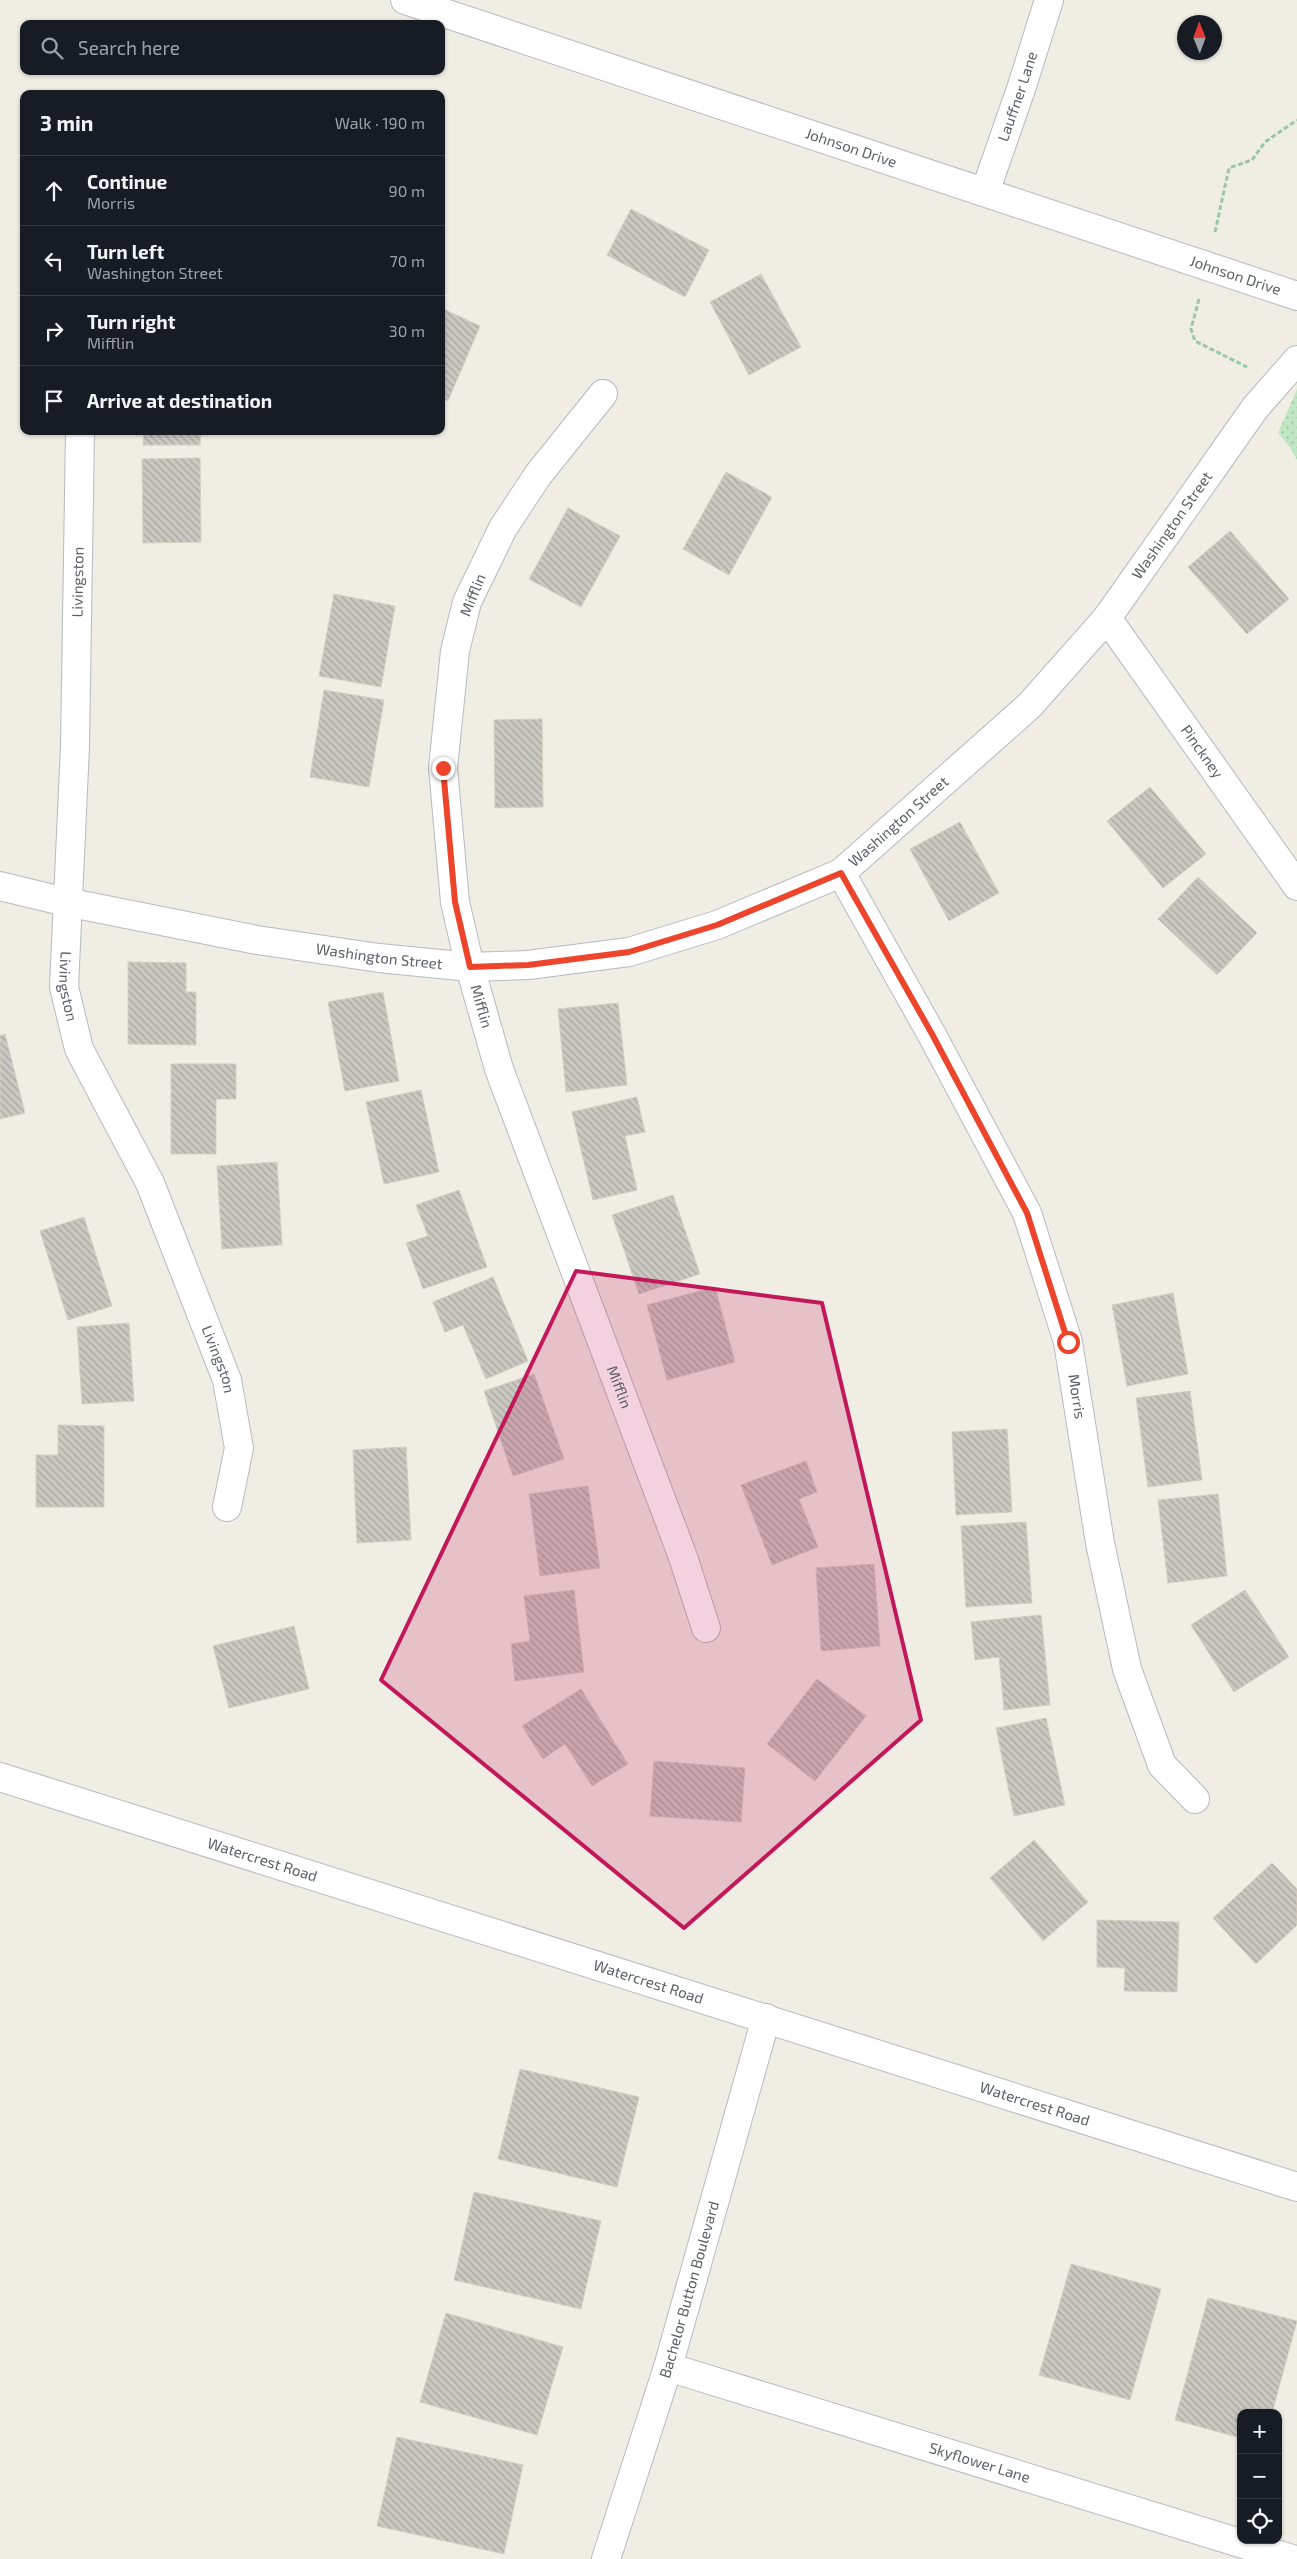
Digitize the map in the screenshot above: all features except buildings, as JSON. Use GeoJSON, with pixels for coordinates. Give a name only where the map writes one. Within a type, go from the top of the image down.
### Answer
{"type":"FeatureCollection","features":[{"type":"Feature","properties":{"kind":"street","name":"Johnson Drive"},"geometry":{"type":"LineString","coordinates":[[404,0],[1297,296]]}},
{"type":"Feature","properties":{"kind":"street","name":"Lauffner Lane"},"geometry":{"type":"LineString","coordinates":[[985,192],[1022,86],[1049,0]]}},
{"type":"Feature","properties":{"kind":"street","name":"Washington Street"},"geometry":{"type":"LineString","coordinates":[[0,886],[66,902],[257,940],[379,958],[470,967],[528,965],[629,952],[717,925],[841,873],[1030,705],[1107,618],[1255,408],[1297,360]]}},
{"type":"Feature","properties":{"kind":"street","name":"Mifflin"},"geometry":{"type":"LineString","coordinates":[[603,394],[538,475],[503,528],[467,602],[455,651],[443,768],[455,902],[470,967],[500,1069],[683,1557],[706,1628]]}},
{"type":"Feature","properties":{"kind":"street","name":"Livingston"},"geometry":{"type":"LineString","coordinates":[[80,435],[76,746],[66,902],[64,987],[79,1049],[150,1183],[227,1380],[239,1448],[227,1506]]}},
{"type":"Feature","properties":{"kind":"street","name":"Pinckney"},"geometry":{"type":"LineString","coordinates":[[1107,618],[1297,886]]}},
{"type":"Feature","properties":{"kind":"street","name":"Morris"},"geometry":{"type":"LineString","coordinates":[[841,873],[932,1034],[1027,1213],[1068,1342],[1100,1542],[1127,1669],[1162,1766],[1195,1799]]}},
{"type":"Feature","properties":{"kind":"street","name":"Watercrest Road"},"geometry":{"type":"LineString","coordinates":[[0,1777],[1297,2187]]}},
{"type":"Feature","properties":{"kind":"street","name":"Bachelor Button Boulevard"},"geometry":{"type":"LineString","coordinates":[[606,2559],[668,2367],[766,2018]]}},
{"type":"Feature","properties":{"kind":"street","name":"Skyflower Lane"},"geometry":{"type":"LineString","coordinates":[[668,2367],[1292,2559]]}},
{"type":"Feature","properties":{"kind":"highlighted area"},"geometry":{"type":"Polygon","coordinates":[[[576,1271],[822,1303],[921,1720],[684,1928],[381,1680],[576,1271]]]}},
{"type":"Feature","properties":{"kind":"green space"},"geometry":{"type":"Polygon","coordinates":[[[1297,389],[1297,460],[1290,447],[1278,433],[1297,389]]]}},
{"type":"Feature","properties":{"kind":"route"},"geometry":{"type":"LineString","coordinates":[[443,768],[455,902],[470,967],[528,965],[629,952],[717,925],[841,873],[932,1034],[1027,1213],[1068,1342]]}}]}
